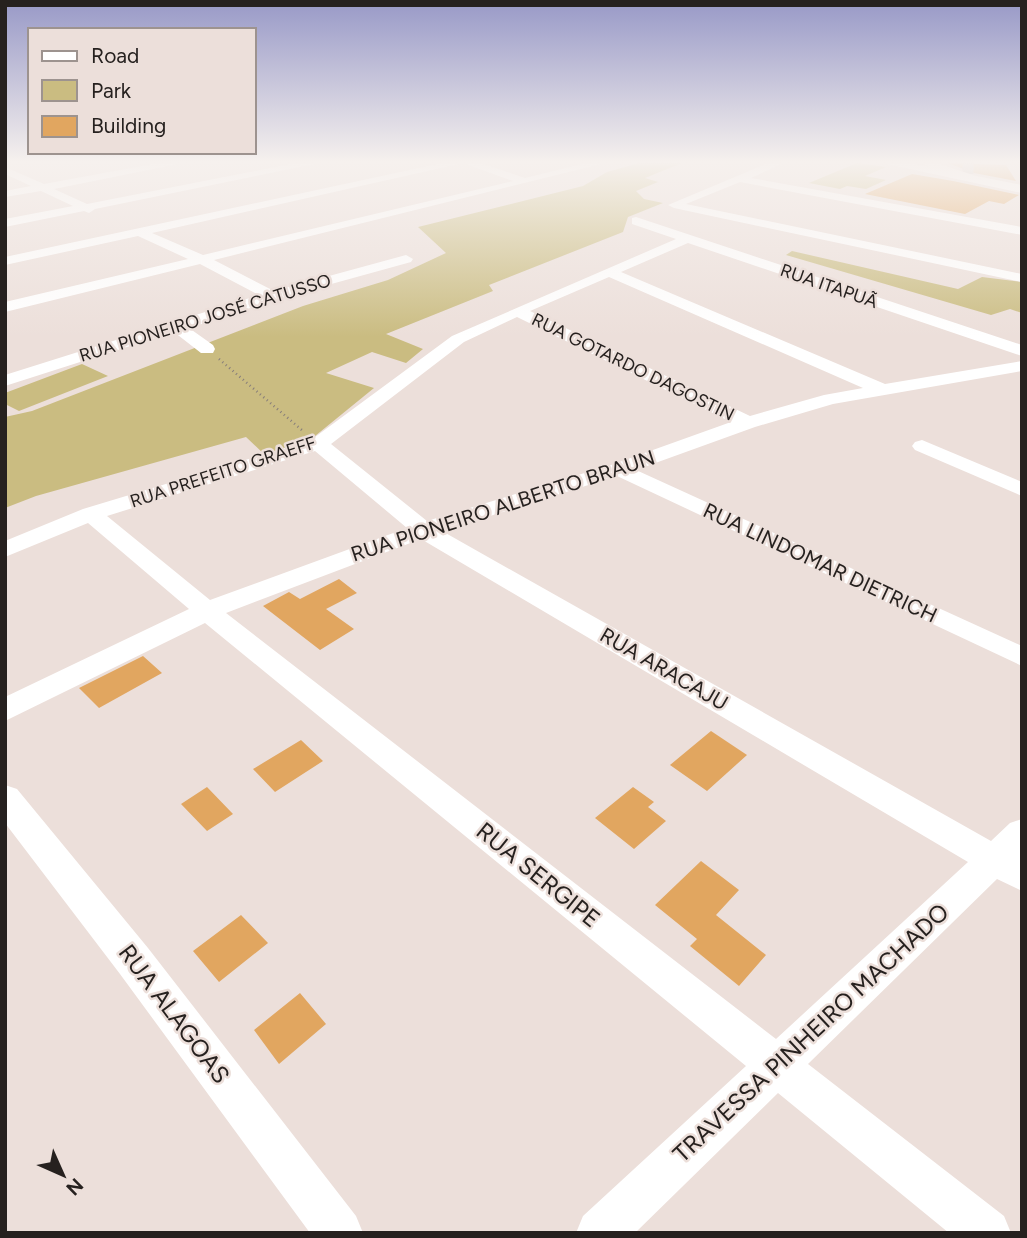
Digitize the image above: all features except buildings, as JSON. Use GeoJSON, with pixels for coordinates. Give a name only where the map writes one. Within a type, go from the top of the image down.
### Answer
{"type":"FeatureCollection","features":[{"type":"Feature","properties":{"kind":"street"},"geometry":{"type":"LineString","coordinates":[[114,221],[203,260],[272,296]]}},
{"type":"Feature","properties":{"kind":"street"},"geometry":{"type":"LineString","coordinates":[[5,261],[191,221]]}},
{"type":"Feature","properties":{"kind":"street"},"geometry":{"type":"LineString","coordinates":[[5,307],[363,221]]}},
{"type":"Feature","properties":{"kind":"street","name":"RUA ITAPUÃ"},"geometry":{"type":"LineString","coordinates":[[649,221],[688,238],[1022,352]]}},
{"type":"Feature","properties":{"kind":"street"},"geometry":{"type":"LineString","coordinates":[[737,221],[1022,278]]}},
{"type":"Feature","properties":{"kind":"street"},"geometry":{"type":"LineString","coordinates":[[967,221],[1022,231]]}},
{"type":"Feature","properties":{"kind":"street"},"geometry":{"type":"LineString","coordinates":[[824,237],[845,226]]}},
{"type":"Feature","properties":{"kind":"street","name":"RUA PREFEITO GRAEFF"},"geometry":{"type":"LineString","coordinates":[[5,550],[91,514],[318,444],[458,339],[688,238]]}},
{"type":"Feature","properties":{"kind":"street","name":"RUA PIONEIRO JOSÉ CATUSSO"},"geometry":{"type":"LineString","coordinates":[[5,381],[272,296],[406,258]]}},
{"type":"Feature","properties":{"kind":"street"},"geometry":{"type":"LineString","coordinates":[[609,272],[881,389]]}},
{"type":"Feature","properties":{"kind":"street","name":"RUA GOTARDO DAGOSTIN"},"geometry":{"type":"LineString","coordinates":[[517,311],[748,423]]}},
{"type":"Feature","properties":{"kind":"street"},"geometry":{"type":"LineString","coordinates":[[176,326],[207,349]]}},
{"type":"Feature","properties":{"kind":"street","name":"RUA PIONEIRO ALBERTO BRAUN"},"geometry":{"type":"LineString","coordinates":[[5,710],[208,611],[423,530],[618,469],[748,423],[831,399],[1022,366]]}},
{"type":"Feature","properties":{"kind":"street","name":"RUA ARACAJU"},"geometry":{"type":"LineString","coordinates":[[318,444],[423,530],[1013,856]]}},
{"type":"Feature","properties":{"kind":"street"},"geometry":{"type":"LineString","coordinates":[[922,446],[1022,490]]}},
{"type":"Feature","properties":{"kind":"street","name":"RUA LINDOMAR DIETRICH"},"geometry":{"type":"LineString","coordinates":[[618,469],[1022,657]]}},
{"type":"Feature","properties":{"kind":"street","name":"RUA SERGIPE"},"geometry":{"type":"LineString","coordinates":[[91,514],[208,611],[987,1233]]}},
{"type":"Feature","properties":{"kind":"street","name":"RUA ALAGOAS"},"geometry":{"type":"LineString","coordinates":[[5,798],[134,961],[339,1233]]}},
{"type":"Feature","properties":{"kind":"street","name":"TRAVESSA PINHEIRO MACHADO"},"geometry":{"type":"LineString","coordinates":[[600,1233],[776,1065],[1013,856]]}},
{"type":"Feature","properties":{"kind":"path"},"geometry":{"type":"LineString","coordinates":[[207,349],[318,444]]}},
{"type":"Feature","properties":{"kind":"green space"},"geometry":{"type":"Polygon","coordinates":[[[443,221],[627,221],[623,232],[489,285],[493,291],[386,334],[423,349],[406,363],[372,352],[326,373],[374,388],[304,445],[267,457],[246,437],[36,496],[5,508],[5,417],[32,411],[303,306],[388,280],[446,253],[418,227],[443,221]]]}},
{"type":"Feature","properties":{"kind":"green space"},"geometry":{"type":"Polygon","coordinates":[[[792,251],[958,289],[982,277],[1022,282],[1022,313],[1010,309],[991,315],[786,255],[792,251]]]}},
{"type":"Feature","properties":{"kind":"green space"},"geometry":{"type":"Polygon","coordinates":[[[82,364],[108,376],[19,411],[5,404],[5,393],[82,364]]]}}]}
